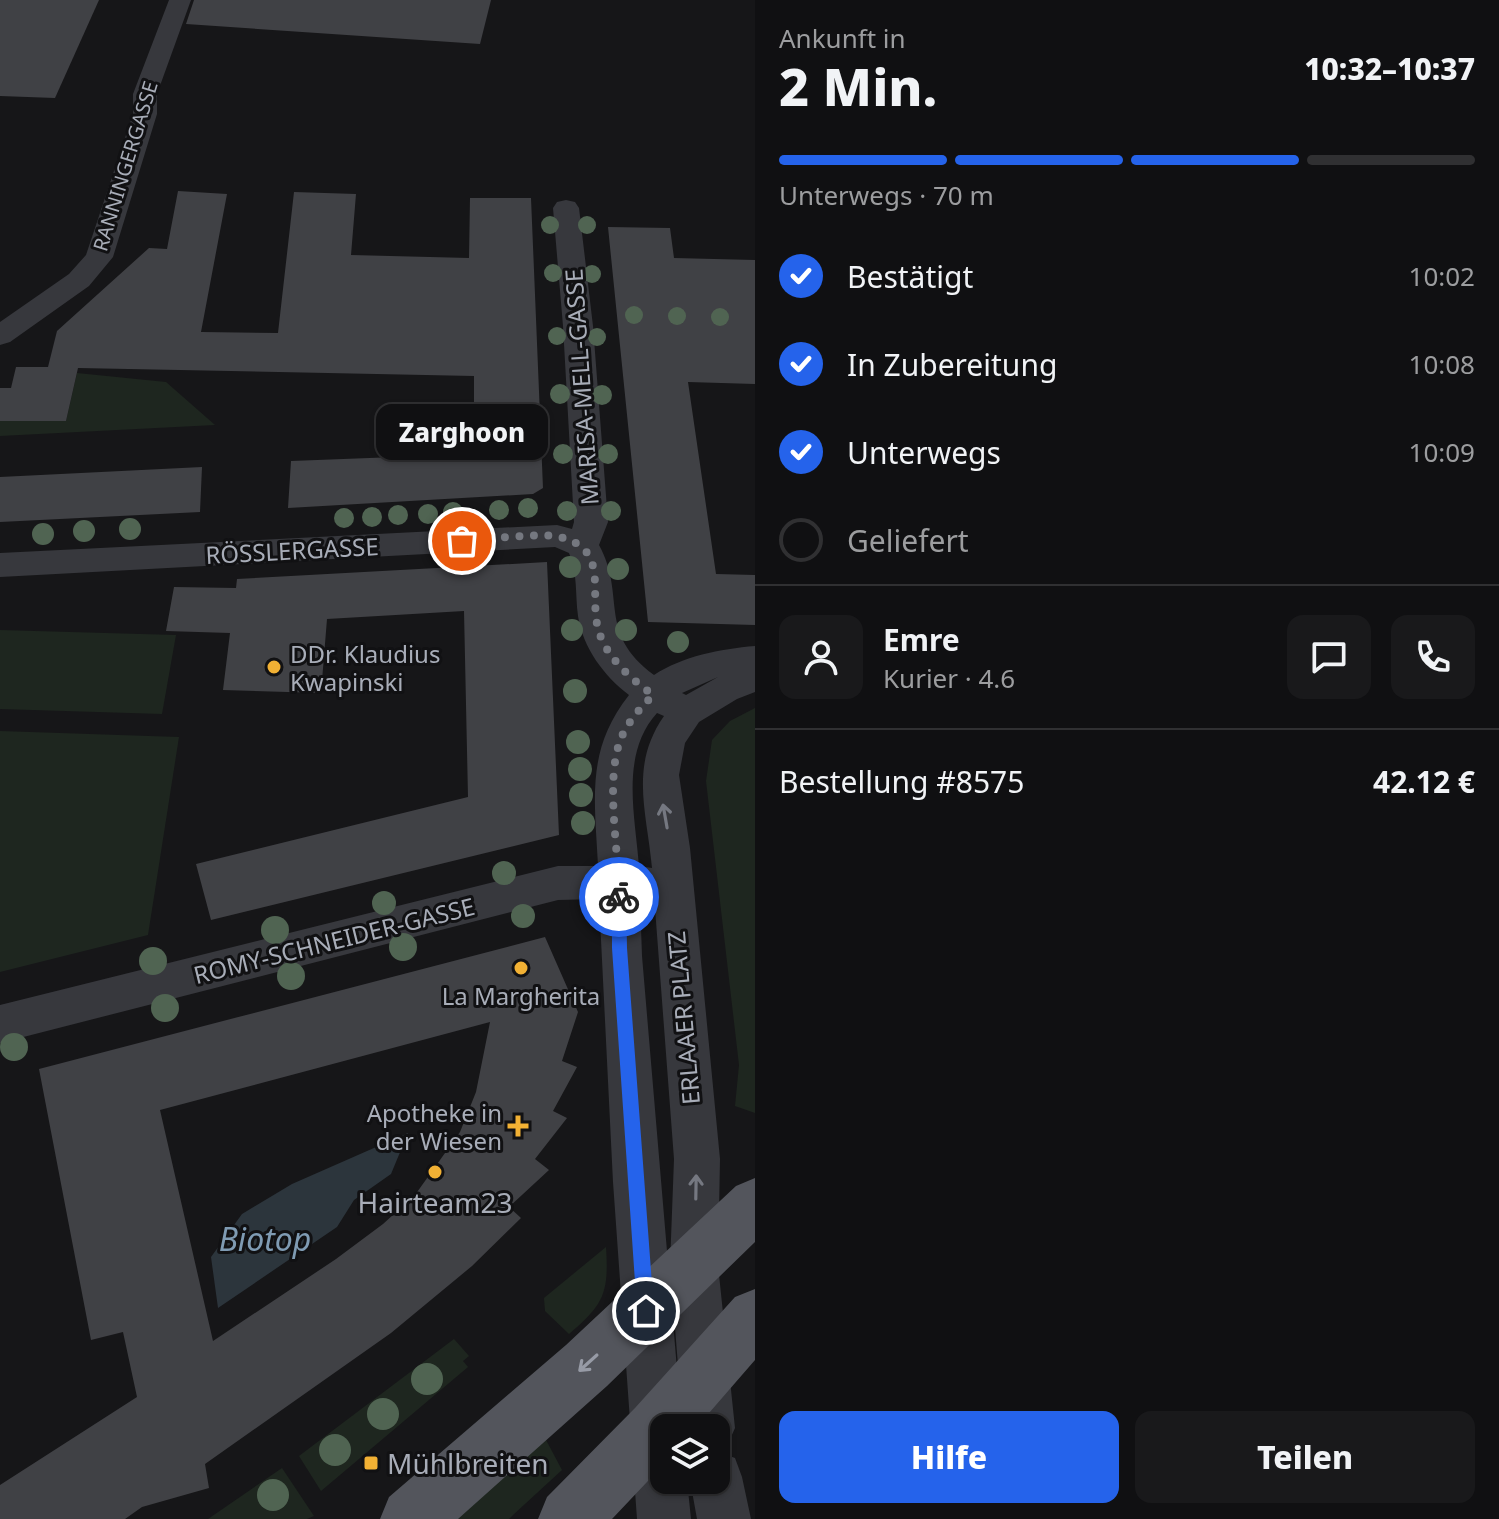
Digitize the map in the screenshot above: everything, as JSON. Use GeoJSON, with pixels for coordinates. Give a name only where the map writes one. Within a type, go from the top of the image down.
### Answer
{"type":"FeatureCollection","features":[{"type":"Feature","properties":{"kind":"main road"},"geometry":{"type":"LineString","coordinates":[[411,1519],[646,1311],[755,1204]]}},
{"type":"Feature","properties":{"kind":"main road"},"geometry":{"type":"LineString","coordinates":[[569,1519],[689,1411],[755,1317]]}},
{"type":"Feature","properties":{"kind":"street","name":"RANNINGERGASSE"},"geometry":{"type":"LineString","coordinates":[[0,336],[79,280],[99,257],[145,114],[145,94],[180,0]]}},
{"type":"Feature","properties":{"kind":"street","name":"MARISA-MELL-GASSE"},"geometry":{"type":"LineString","coordinates":[[566,208],[578,326],[591,522],[582,545]]}},
{"type":"Feature","properties":{"kind":"street","name":"RÖSSLERGASSE"},"geometry":{"type":"LineString","coordinates":[[0,565],[557,536],[582,545]]}},
{"type":"Feature","properties":{"kind":"street"},"geometry":{"type":"LineString","coordinates":[[582,545],[594,563],[596,617],[601,636],[623,671],[670,703]]}},
{"type":"Feature","properties":{"kind":"street","name":"ERLAAER PLATZ"},"geometry":{"type":"LineString","coordinates":[[689,1411],[697,1159],[670,848],[660,775],[670,703],[682,674],[702,666],[755,659]]}},
{"type":"Feature","properties":{"kind":"street","name":"ERLAAER PLATZ"},"geometry":{"type":"LineString","coordinates":[[689,1411],[646,1311],[619,948],[616,757],[628,725],[670,703],[755,678]]}},
{"type":"Feature","properties":{"kind":"street","name":"ROMY-SCHNEIDER-GASSE"},"geometry":{"type":"LineString","coordinates":[[0,1024],[558,883],[671,883]]}},
{"type":"Feature","properties":{"kind":"street"},"geometry":{"type":"LineString","coordinates":[[664,1519],[689,1411]]}},
{"type":"Feature","properties":{"kind":"street"},"geometry":{"type":"LineString","coordinates":[[719,1494],[724,1519]]}},
{"type":"Feature","properties":{"kind":"shaded area"},"geometry":{"type":"Polygon","coordinates":[[[77,373],[166,382],[215,425],[0,436],[0,421],[66,421],[77,373]]]}},
{"type":"Feature","properties":{"kind":"shaded area"},"geometry":{"type":"Polygon","coordinates":[[[0,630],[176,635],[162,714],[0,709],[0,630]]]}},
{"type":"Feature","properties":{"kind":"shaded area"},"geometry":{"type":"Polygon","coordinates":[[[755,708],[755,1113],[735,1106],[739,1065],[706,781],[712,740],[730,721],[755,708]]]}},
{"type":"Feature","properties":{"kind":"shaded area"},"geometry":{"type":"Polygon","coordinates":[[[0,731],[179,737],[148,935],[0,972],[0,731]]]}},
{"type":"Feature","properties":{"kind":"shaded area"},"geometry":{"type":"Polygon","coordinates":[[[606,1247],[602,1296],[590,1314],[569,1334],[545,1311],[544,1298],[606,1247]]]}},
{"type":"Feature","properties":{"kind":"shaded area"},"geometry":{"type":"Polygon","coordinates":[[[454,1339],[469,1356],[463,1361],[468,1367],[321,1491],[299,1456],[454,1339]]]}},
{"type":"Feature","properties":{"kind":"shaded area"},"geometry":{"type":"Polygon","coordinates":[[[545,1438],[562,1470],[509,1519],[457,1519],[545,1438]]]}},
{"type":"Feature","properties":{"kind":"shaded area"},"geometry":{"type":"Polygon","coordinates":[[[282,1468],[314,1516],[307,1519],[208,1519],[282,1468]]]}},
{"type":"Feature","properties":{"kind":"water","name":"Biotop"},"geometry":{"type":"Polygon","coordinates":[[[408,1133],[391,1174],[354,1200],[337,1227],[218,1308],[211,1257],[242,1214],[292,1184],[408,1133]]]}},
{"type":"Feature","properties":{"kind":"building"},"geometry":{"type":"Polygon","coordinates":[[[0,0],[99,0],[55,98],[0,96],[0,0]]]}},
{"type":"Feature","properties":{"kind":"building"},"geometry":{"type":"Polygon","coordinates":[[[194,0],[491,0],[480,44],[186,24],[194,0]]]}},
{"type":"Feature","properties":{"kind":"building"},"geometry":{"type":"Polygon","coordinates":[[[178,191],[227,194],[201,332],[278,333],[294,192],[356,194],[351,255],[469,258],[470,198],[531,198],[543,488],[533,494],[288,508],[291,461],[474,454],[474,376],[78,368],[66,421],[0,421],[0,388],[11,388],[16,367],[48,367],[57,331],[149,248],[167,249],[178,191]]]}},
{"type":"Feature","properties":{"kind":"building"},"geometry":{"type":"Polygon","coordinates":[[[608,227],[670,228],[674,258],[755,260],[755,384],[688,382],[716,574],[755,575],[755,625],[648,622],[608,227]]]}},
{"type":"Feature","properties":{"kind":"building"},"geometry":{"type":"Polygon","coordinates":[[[202,467],[200,512],[0,522],[0,477],[202,467]]]}},
{"type":"Feature","properties":{"kind":"building"},"geometry":{"type":"Polygon","coordinates":[[[547,562],[559,835],[211,920],[196,864],[468,797],[464,611],[327,619],[321,693],[223,690],[230,633],[166,631],[174,587],[236,588],[237,579],[547,562]]]}},
{"type":"Feature","properties":{"kind":"building"},"geometry":{"type":"Polygon","coordinates":[[[545,937],[578,1012],[562,1061],[577,1067],[553,1111],[567,1118],[535,1159],[549,1170],[509,1207],[521,1218],[472,1266],[391,1333],[205,1464],[209,1488],[142,1507],[125,1519],[0,1519],[0,1485],[137,1397],[123,1332],[91,1340],[39,1069],[545,937]],[[490,1022],[160,1110],[213,1341],[336,1259],[415,1195],[460,1132],[476,1092],[490,1022]]]}},
{"type":"Feature","properties":{"kind":"way so far"},"geometry":{"type":"LineString","coordinates":[[462,541],[557,536],[582,545],[594,563],[596,617],[601,636],[623,671],[653,695],[628,725],[616,757],[619,897]]}},
{"type":"Feature","properties":{"kind":"place","name":"Zarghoon"},"geometry":{"type":"Point","coordinates":[462,541]}},
{"type":"Feature","properties":{"kind":"place","name":"DDr. Klaudius Kwapinski"},"geometry":{"type":"Point","coordinates":[274,667]}},
{"type":"Feature","properties":{"kind":"place","name":"La Margherita"},"geometry":{"type":"Point","coordinates":[521,968]}},
{"type":"Feature","properties":{"kind":"place","name":"Apotheke in der Wiesen"},"geometry":{"type":"Point","coordinates":[518,1126]}},
{"type":"Feature","properties":{"kind":"place","name":"Hairteam23"},"geometry":{"type":"Point","coordinates":[435,1172]}},
{"type":"Feature","properties":{"kind":"place","name":"Mühlbreiten"},"geometry":{"type":"Point","coordinates":[371,1463]}},
{"type":"Feature","properties":{"kind":"route"},"geometry":{"type":"LineString","coordinates":[[619,897],[619,948],[646,1311]]}}]}
